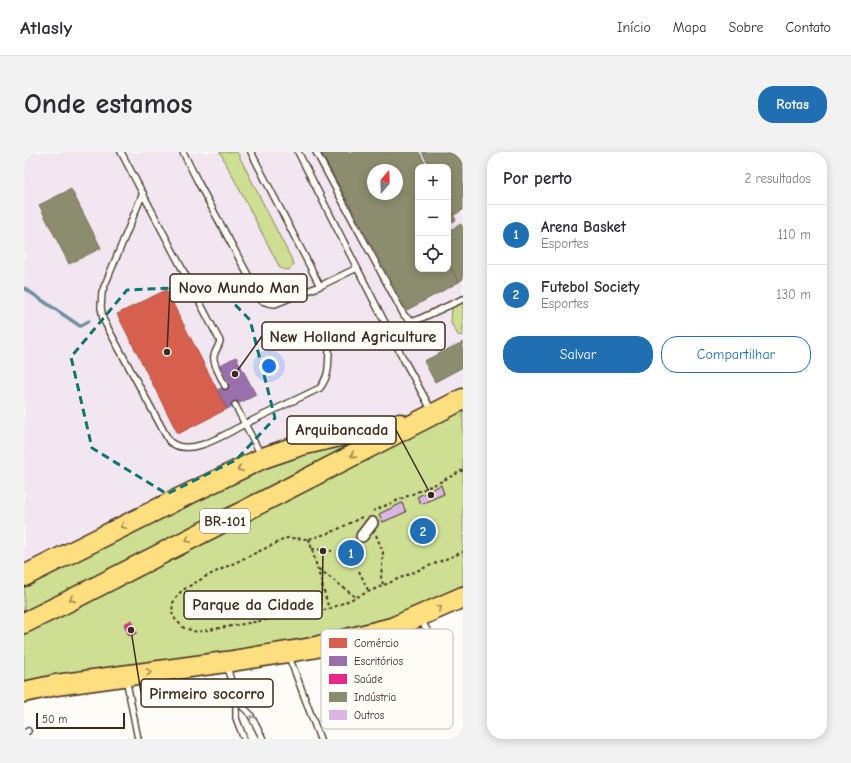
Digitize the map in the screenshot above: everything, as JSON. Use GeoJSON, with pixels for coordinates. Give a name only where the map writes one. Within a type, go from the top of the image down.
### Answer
{"type":"FeatureCollection","features":[{"type":"Feature","properties":{"kind":"highway","name":"BR-101"},"geometry":{"type":"LineString","coordinates":[[24,623],[463,399]]}},
{"type":"Feature","properties":{"kind":"highway"},"geometry":{"type":"LineString","coordinates":[[24,576],[263,458],[301,445],[430,417]]}},
{"type":"Feature","properties":{"kind":"highway"},"geometry":{"type":"LineString","coordinates":[[388,629],[463,597]]}},
{"type":"Feature","properties":{"kind":"highway"},"geometry":{"type":"LineString","coordinates":[[24,692],[56,685],[226,662],[321,646]]}},
{"type":"Feature","properties":{"kind":"highway"},"geometry":{"type":"LineString","coordinates":[[24,704],[83,682]]}},
{"type":"Feature","properties":{"kind":"street"},"geometry":{"type":"LineString","coordinates":[[362,536],[371,518]]}},
{"type":"Feature","properties":{"kind":"lane"},"geometry":{"type":"LineString","coordinates":[[121,152],[220,341],[220,346],[214,355],[213,360],[225,386]]}},
{"type":"Feature","properties":{"kind":"lane"},"geometry":{"type":"LineString","coordinates":[[183,152],[262,301],[275,304],[320,286],[358,268]]}},
{"type":"Feature","properties":{"kind":"lane"},"geometry":{"type":"LineString","coordinates":[[251,152],[320,286]]}},
{"type":"Feature","properties":{"kind":"lane"},"geometry":{"type":"LineString","coordinates":[[298,152],[404,360],[430,417]]}},
{"type":"Feature","properties":{"kind":"lane"},"geometry":{"type":"LineString","coordinates":[[316,152],[404,315],[408,319],[415,321],[463,299]]}},
{"type":"Feature","properties":{"kind":"lane"},"geometry":{"type":"LineString","coordinates":[[143,193],[102,292],[101,307],[103,319],[172,444],[182,447],[197,447],[205,444],[320,388],[328,374],[329,351]]}},
{"type":"Feature","properties":{"kind":"lane"},"geometry":{"type":"LineString","coordinates":[[235,405],[263,458]]}},
{"type":"Feature","properties":{"kind":"lane"},"geometry":{"type":"LineString","coordinates":[[419,617],[425,629]]}},
{"type":"Feature","properties":{"kind":"lane"},"geometry":{"type":"LineString","coordinates":[[286,652],[320,739]]}},
{"type":"Feature","properties":{"kind":"lane"},"geometry":{"type":"LineString","coordinates":[[226,662],[236,700],[236,718],[244,739]]}},
{"type":"Feature","properties":{"kind":"lane"},"geometry":{"type":"LineString","coordinates":[[125,676],[138,739]]}},
{"type":"Feature","properties":{"kind":"lane"},"geometry":{"type":"LineString","coordinates":[[236,700],[250,714],[263,739]]}},
{"type":"Feature","properties":{"kind":"path"},"geometry":{"type":"LineString","coordinates":[[463,470],[371,518],[309,539],[287,538],[199,581],[178,594],[173,603],[172,613],[184,628],[197,632],[329,609],[463,552]]}},
{"type":"Feature","properties":{"kind":"path"},"geometry":{"type":"LineString","coordinates":[[371,518],[375,533],[383,552],[381,579],[384,586]]}},
{"type":"Feature","properties":{"kind":"path"},"geometry":{"type":"LineString","coordinates":[[309,539],[329,609]]}},
{"type":"Feature","properties":{"kind":"path"},"geometry":{"type":"LineString","coordinates":[[312,549],[332,551]]}},
{"type":"Feature","properties":{"kind":"path"},"geometry":{"type":"LineString","coordinates":[[318,568],[357,598]]}},
{"type":"Feature","properties":{"kind":"path"},"geometry":{"type":"LineString","coordinates":[[359,571],[369,592]]}},
{"type":"Feature","properties":{"kind":"highlighted area"},"geometry":{"type":"Polygon","coordinates":[[[217,286],[250,320],[275,418],[236,460],[167,494],[92,448],[71,357],[127,290],[217,286]]]}},
{"type":"Feature","properties":{"kind":"shaded area"},"geometry":{"type":"Polygon","coordinates":[[[24,152],[463,152],[463,400],[24,578],[24,152]]]}},
{"type":"Feature","properties":{"kind":"green space"},"geometry":{"type":"Polygon","coordinates":[[[220,152],[237,152],[294,264],[289,269],[286,270],[280,268],[220,152]]]}},
{"type":"Feature","properties":{"kind":"green space"},"geometry":{"type":"Polygon","coordinates":[[[463,295],[463,336],[458,335],[451,323],[452,308],[463,295]]]}},
{"type":"Feature","properties":{"kind":"green space"},"geometry":{"type":"Polygon","coordinates":[[[463,411],[463,585],[407,611],[373,623],[348,629],[321,629],[321,636],[319,636],[24,684],[24,633],[463,411]]]}},
{"type":"Feature","properties":{"kind":"green space"},"geometry":{"type":"Polygon","coordinates":[[[426,419],[24,617],[24,576],[263,458],[426,419]]]}},
{"type":"Feature","properties":{"kind":"building: Comércio"},"geometry":{"type":"Polygon","coordinates":[[[166,290],[227,409],[178,434],[117,314],[166,290]]]}},
{"type":"Feature","properties":{"kind":"building: Escritórios"},"geometry":{"type":"Polygon","coordinates":[[[236,357],[256,395],[227,409],[217,390],[230,384],[220,365],[236,357]]]}},
{"type":"Feature","properties":{"kind":"building: Saúde"},"geometry":{"type":"Polygon","coordinates":[[[132,620],[137,633],[129,636],[124,624],[132,620]]]}},
{"type":"Feature","properties":{"kind":"building: Indústria"},"geometry":{"type":"Polygon","coordinates":[[[321,152],[419,152],[425,164],[415,164],[415,272],[451,272],[451,268],[459,282],[407,310],[321,152]]]}},
{"type":"Feature","properties":{"kind":"building: Indústria"},"geometry":{"type":"Polygon","coordinates":[[[422,152],[463,152],[463,210],[454,215],[451,209],[451,164],[428,164],[422,152]]]}},
{"type":"Feature","properties":{"kind":"building: Indústria"},"geometry":{"type":"Polygon","coordinates":[[[71,189],[101,248],[69,264],[39,205],[71,189]]]}},
{"type":"Feature","properties":{"kind":"building: Indústria"},"geometry":{"type":"Polygon","coordinates":[[[451,211],[456,220],[451,222],[451,211]]]}},
{"type":"Feature","properties":{"kind":"building: Indústria"},"geometry":{"type":"Polygon","coordinates":[[[461,224],[463,228],[463,279],[459,282],[451,268],[451,229],[461,224]]]}},
{"type":"Feature","properties":{"kind":"building: Indústria"},"geometry":{"type":"Polygon","coordinates":[[[463,342],[463,367],[435,382],[424,361],[463,342]]]}},
{"type":"Feature","properties":{"kind":"building: Outros"},"geometry":{"type":"Polygon","coordinates":[[[441,485],[444,494],[421,504],[417,497],[441,485]]]}},
{"type":"Feature","properties":{"kind":"building: Outros"},"geometry":{"type":"Polygon","coordinates":[[[402,503],[406,512],[383,522],[379,514],[402,503]]]}},
{"type":"Feature","properties":{"kind":"waterway"},"geometry":{"type":"LineString","coordinates":[[24,288],[80,326],[89,321]]}},
{"type":"Feature","properties":{"kind":"place","name":"Novo Mundo Man"},"geometry":{"type":"Point","coordinates":[167,352]}},
{"type":"Feature","properties":{"kind":"place","name":"New Holland Agriculture"},"geometry":{"type":"Point","coordinates":[235,374]}},
{"type":"Feature","properties":{"kind":"place","name":"Arquibancada"},"geometry":{"type":"Point","coordinates":[431,495]}},
{"type":"Feature","properties":{"kind":"place","name":"Futebol Society"},"geometry":{"type":"Point","coordinates":[423,531]}},
{"type":"Feature","properties":{"kind":"place","name":"Parque da Cidade"},"geometry":{"type":"Point","coordinates":[323,551]}},
{"type":"Feature","properties":{"kind":"place","name":"Arena Basket"},"geometry":{"type":"Point","coordinates":[351,553]}},
{"type":"Feature","properties":{"kind":"place","name":"Pirmeiro socorro"},"geometry":{"type":"Point","coordinates":[131,630]}}]}
